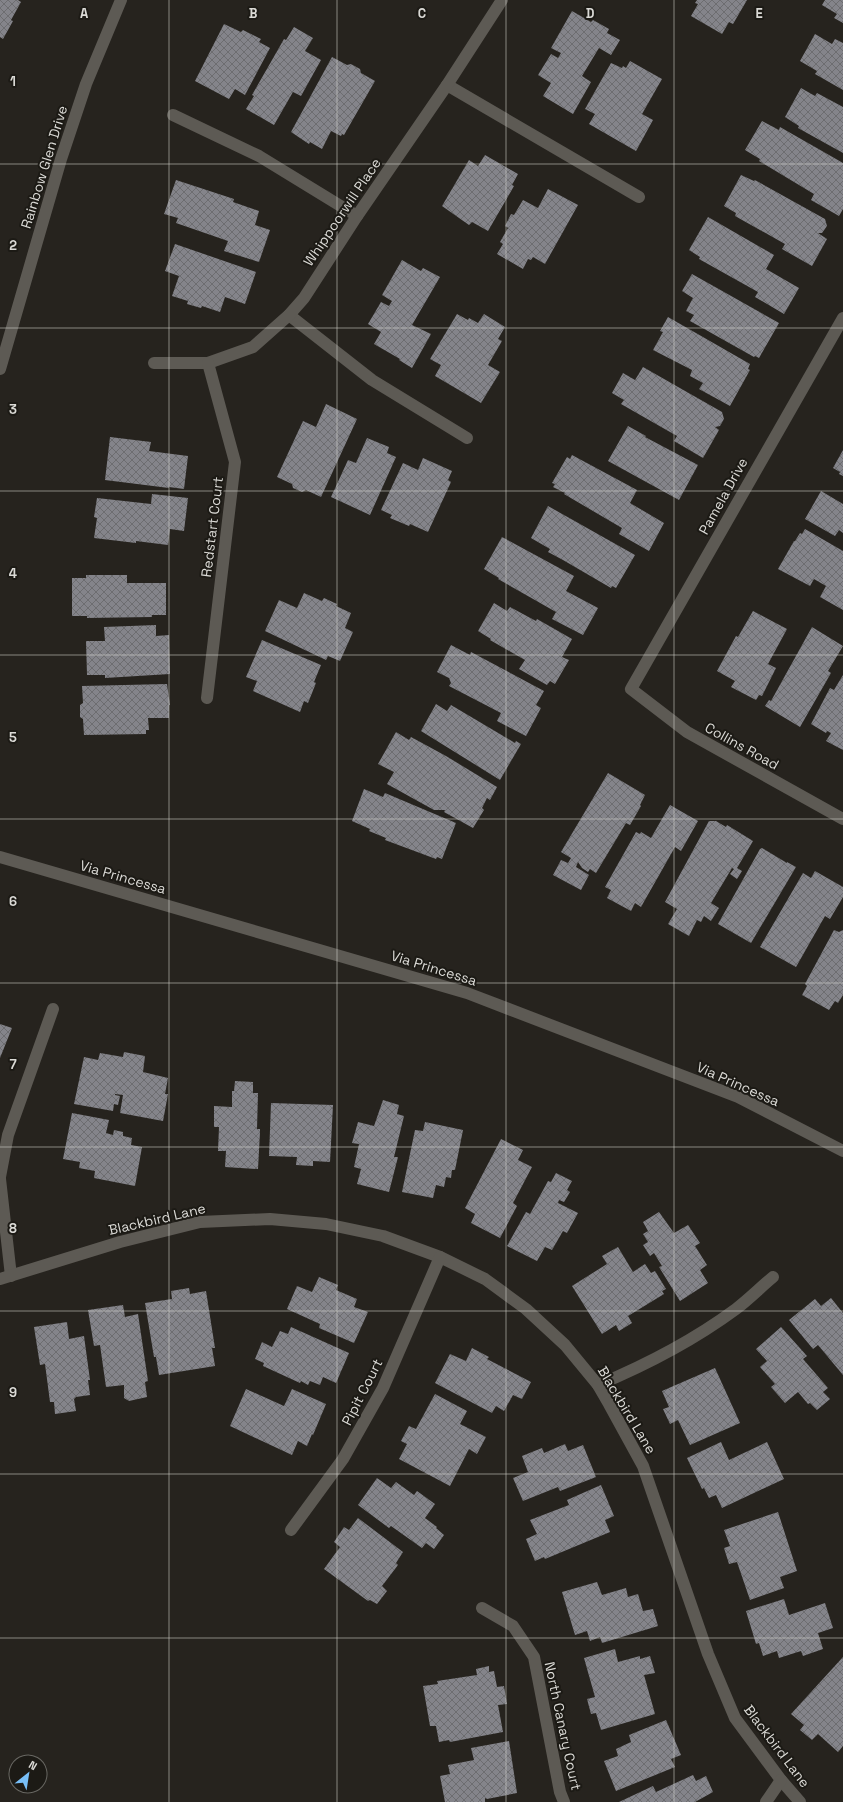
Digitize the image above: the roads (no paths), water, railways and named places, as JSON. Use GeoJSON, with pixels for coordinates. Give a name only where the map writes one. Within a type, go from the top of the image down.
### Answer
{"type":"FeatureCollection","features":[{"type":"Feature","properties":{"kind":"street","name":"Rainbow Glen Drive"},"geometry":{"type":"LineString","coordinates":[[0,369],[61,159],[83,91],[121,0]]}},
{"type":"Feature","properties":{"kind":"street","name":"Whippoorwill Place"},"geometry":{"type":"LineString","coordinates":[[154,363],[208,363],[253,347],[289,315],[304,298],[357,216],[447,85],[502,0]]}},
{"type":"Feature","properties":{"kind":"street"},"geometry":{"type":"LineString","coordinates":[[447,85],[639,197]]}},
{"type":"Feature","properties":{"kind":"street"},"geometry":{"type":"LineString","coordinates":[[173,115],[259,156],[357,216]]}},
{"type":"Feature","properties":{"kind":"street"},"geometry":{"type":"LineString","coordinates":[[289,315],[372,380],[467,438]]}},
{"type":"Feature","properties":{"kind":"street","name":"Pamela Drive"},"geometry":{"type":"LineString","coordinates":[[631,689],[843,318]]}},
{"type":"Feature","properties":{"kind":"street","name":"Redstart Court"},"geometry":{"type":"LineString","coordinates":[[207,698],[235,462],[208,363]]}},
{"type":"Feature","properties":{"kind":"street","name":"Collins Road"},"geometry":{"type":"LineString","coordinates":[[631,689],[687,732],[843,819]]}},
{"type":"Feature","properties":{"kind":"street","name":"Via Princessa"},"geometry":{"type":"LineString","coordinates":[[0,857],[467,993],[738,1097],[843,1152]]}},
{"type":"Feature","properties":{"kind":"street"},"geometry":{"type":"LineString","coordinates":[[5,1278],[0,1178],[8,1135],[53,1009]]}},
{"type":"Feature","properties":{"kind":"street","name":"Blackbird Lane"},"geometry":{"type":"LineString","coordinates":[[5,1278],[120,1242],[200,1222],[270,1219],[326,1224],[383,1236],[440,1257],[484,1279],[526,1309],[566,1345],[598,1385],[643,1466],[708,1654],[735,1718],[781,1780],[800,1802]]}},
{"type":"Feature","properties":{"kind":"street","name":"Pipit Court"},"geometry":{"type":"LineString","coordinates":[[291,1530],[343,1459],[383,1388],[440,1257]]}},
{"type":"Feature","properties":{"kind":"street"},"geometry":{"type":"LineString","coordinates":[[598,1385],[701,1333],[738,1308],[773,1277]]}},
{"type":"Feature","properties":{"kind":"street","name":"North Canary Court"},"geometry":{"type":"LineString","coordinates":[[482,1608],[513,1626],[534,1657],[560,1792],[564,1802]]}},
{"type":"Feature","properties":{"kind":"street"},"geometry":{"type":"LineString","coordinates":[[766,1802],[781,1780]]}}]}
